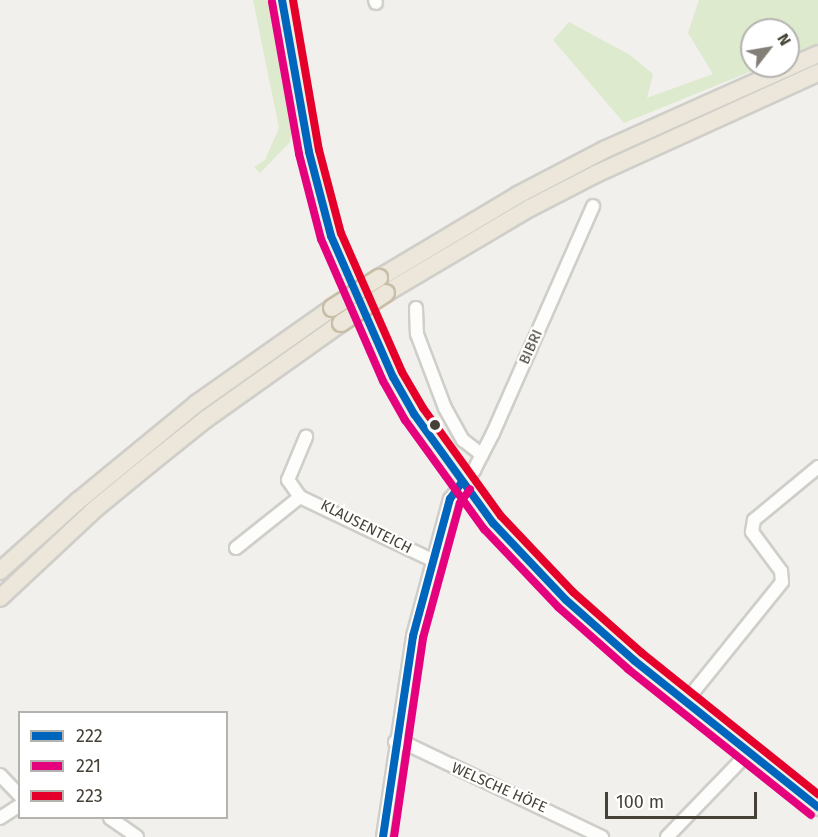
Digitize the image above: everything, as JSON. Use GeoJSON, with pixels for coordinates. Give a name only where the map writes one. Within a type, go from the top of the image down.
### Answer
{"type":"FeatureCollection","features":[{"type":"Feature","properties":{"kind":"highway"},"geometry":{"type":"LineString","coordinates":[[0,598],[95,509],[337,316],[379,278],[518,195],[606,149],[818,54]]}},
{"type":"Feature","properties":{"kind":"highway"},"geometry":{"type":"LineString","coordinates":[[0,571],[78,501],[196,405],[337,316],[386,293],[530,208],[662,143],[818,74]]}},
{"type":"Feature","properties":{"kind":"main road"},"geometry":{"type":"LineString","coordinates":[[282,0],[309,153],[331,236],[393,377],[461,483],[521,555],[566,600],[686,701],[818,807]]}},
{"type":"Feature","properties":{"kind":"street","name":"BIBRI"},"geometry":{"type":"LineString","coordinates":[[383,837],[395,742],[432,560],[450,500],[482,455],[594,206]]}},
{"type":"Feature","properties":{"kind":"street"},"geometry":{"type":"LineString","coordinates":[[416,308],[417,334],[445,408],[463,440],[482,455]]}},
{"type":"Feature","properties":{"kind":"street","name":"KLAUSENTEICH"},"geometry":{"type":"LineString","coordinates":[[306,437],[288,480],[300,497],[432,560]]}},
{"type":"Feature","properties":{"kind":"street"},"geometry":{"type":"LineString","coordinates":[[686,701],[782,582],[781,571],[752,532],[754,520],[818,467]]}},
{"type":"Feature","properties":{"kind":"street","name":"KLAUSENTEICH"},"geometry":{"type":"LineString","coordinates":[[236,548],[300,497]]}},
{"type":"Feature","properties":{"kind":"street","name":"WELSCHE HÖFE"},"geometry":{"type":"LineString","coordinates":[[395,742],[409,745],[602,837]]}},
{"type":"Feature","properties":{"kind":"street"},"geometry":{"type":"LineString","coordinates":[[667,837],[749,752]]}},
{"type":"Feature","properties":{"kind":"street"},"geometry":{"type":"LineString","coordinates":[[0,776],[18,794]]}},
{"type":"Feature","properties":{"kind":"street"},"geometry":{"type":"LineString","coordinates":[[0,818],[18,806]]}},
{"type":"Feature","properties":{"kind":"street"},"geometry":{"type":"LineString","coordinates":[[111,819],[137,837]]}},
{"type":"Feature","properties":{"kind":"green space"},"geometry":{"type":"Polygon","coordinates":[[[253,0],[273,0],[294,118],[290,142],[260,173],[254,167],[265,160],[279,128],[253,0]]]}},
{"type":"Feature","properties":{"kind":"green space"},"geometry":{"type":"Polygon","coordinates":[[[699,0],[818,0],[818,44],[800,51],[800,18],[740,18],[740,76],[624,123],[553,40],[569,22],[630,55],[653,74],[647,98],[713,74],[688,33],[699,0]]]}},
{"type":"Feature","properties":{"kind":"transit line","name":"222"},"geometry":{"type":"LineString","coordinates":[[282,0],[309,152],[331,236],[393,377],[414,414],[493,523],[566,600],[635,661],[818,807]]}},
{"type":"Feature","properties":{"kind":"transit line","name":"223"},"geometry":{"type":"LineString","coordinates":[[293,0],[319,150],[341,233],[402,372],[423,408],[501,516],[573,592],[642,653],[818,794]]}},
{"type":"Feature","properties":{"kind":"transit line","name":"221"},"geometry":{"type":"LineString","coordinates":[[272,2],[299,154],[321,239],[383,381],[405,420],[484,529],[558,607],[628,669],[811,815]]}},
{"type":"Feature","properties":{"kind":"transit line","name":"222"},"geometry":{"type":"LineString","coordinates":[[383,837],[413,636],[450,499],[461,483]]}},
{"type":"Feature","properties":{"kind":"transit line","name":"221"},"geometry":{"type":"LineString","coordinates":[[394,837],[423,638],[460,503],[470,489]]}}]}
